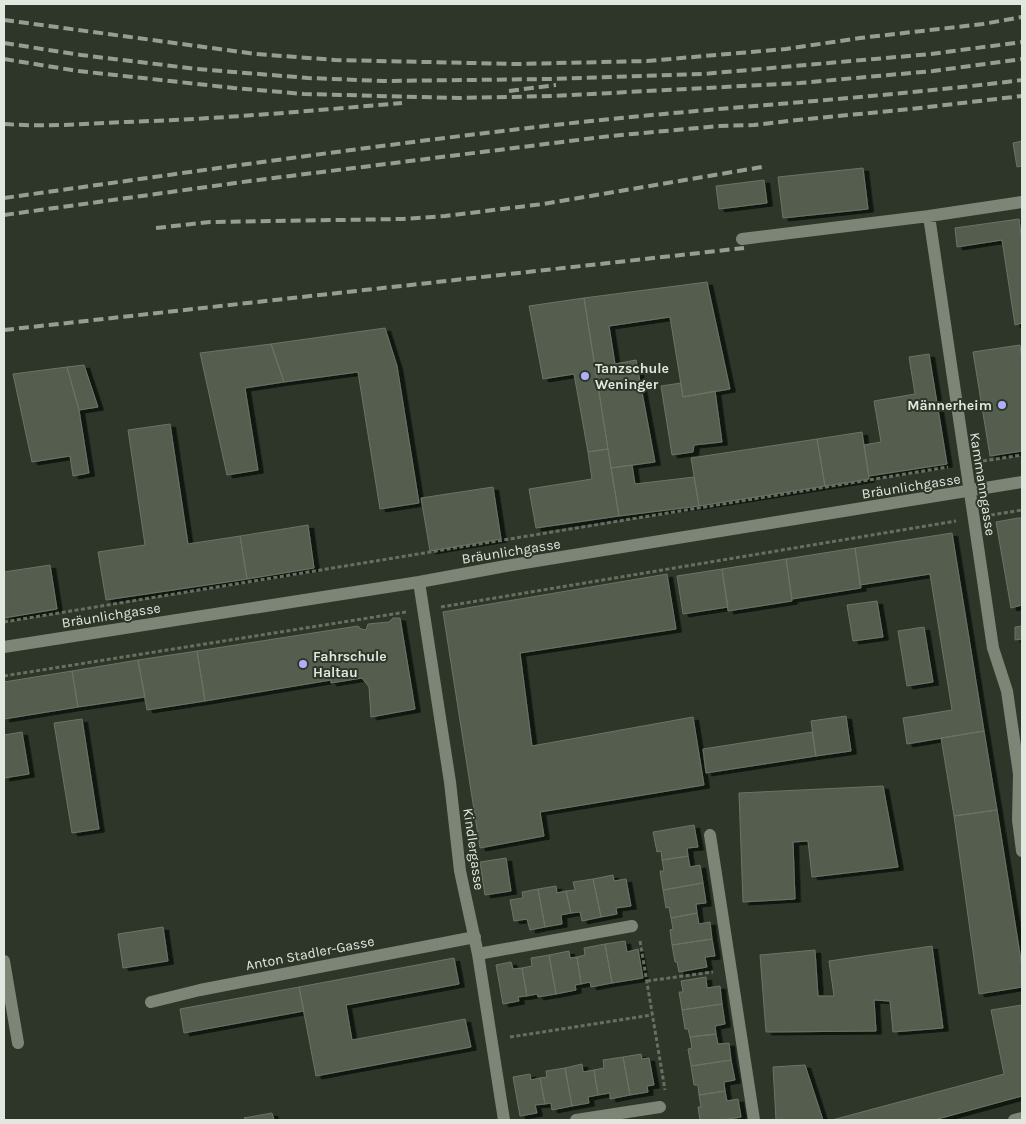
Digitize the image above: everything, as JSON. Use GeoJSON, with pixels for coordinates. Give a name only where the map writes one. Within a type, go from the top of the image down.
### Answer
{"type":"FeatureCollection","features":[{"type":"Feature","properties":{"kind":"street"},"geometry":{"type":"LineString","coordinates":[[742,239],[929,216],[1022,202]]}},
{"type":"Feature","properties":{"kind":"street","name":"Kammanngasse"},"geometry":{"type":"LineString","coordinates":[[929,216],[993,648],[1007,691],[1019,774],[1018,820],[1022,851]]}},
{"type":"Feature","properties":{"kind":"street","name":"Bräunlichgasse"},"geometry":{"type":"LineString","coordinates":[[4,647],[419,582],[506,566],[1022,482]]}},
{"type":"Feature","properties":{"kind":"street","name":"Kindlergasse"},"geometry":{"type":"LineString","coordinates":[[419,582],[450,782],[460,871],[475,937],[504,1120]]}},
{"type":"Feature","properties":{"kind":"street"},"geometry":{"type":"LineString","coordinates":[[710,835],[754,1120]]}},
{"type":"Feature","properties":{"kind":"street"},"geometry":{"type":"LineString","coordinates":[[478,954],[632,926]]}},
{"type":"Feature","properties":{"kind":"street","name":"Anton Stadler-Gasse"},"geometry":{"type":"LineString","coordinates":[[151,1002],[200,990],[475,937]]}},
{"type":"Feature","properties":{"kind":"street"},"geometry":{"type":"LineString","coordinates":[[4,961],[18,1043]]}},
{"type":"Feature","properties":{"kind":"street"},"geometry":{"type":"LineString","coordinates":[[576,1120],[663,1102]]}},
{"type":"Feature","properties":{"kind":"street"},"geometry":{"type":"LineString","coordinates":[[1014,1120],[1022,1118]]}},
{"type":"Feature","properties":{"kind":"path"},"geometry":{"type":"LineString","coordinates":[[4,622],[1022,455]]}},
{"type":"Feature","properties":{"kind":"path"},"geometry":{"type":"LineString","coordinates":[[4,676],[424,610],[1022,510]]}},
{"type":"Feature","properties":{"kind":"path"},"geometry":{"type":"LineString","coordinates":[[632,926],[638,928],[663,1102]]}},
{"type":"Feature","properties":{"kind":"path"},"geometry":{"type":"LineString","coordinates":[[647,981],[731,969]]}},
{"type":"Feature","properties":{"kind":"path"},"geometry":{"type":"LineString","coordinates":[[490,1040],[652,1015]]}},
{"type":"Feature","properties":{"kind":"building"},"geometry":{"type":"Polygon","coordinates":[[[1022,141],[1022,166],[1017,167],[1013,143],[1022,141]]]}},
{"type":"Feature","properties":{"kind":"building"},"geometry":{"type":"Polygon","coordinates":[[[863,168],[868,209],[783,218],[778,177],[863,168]]]}},
{"type":"Feature","properties":{"kind":"building"},"geometry":{"type":"Polygon","coordinates":[[[764,180],[767,203],[719,209],[716,186],[764,180]]]}},
{"type":"Feature","properties":{"kind":"building"},"geometry":{"type":"Polygon","coordinates":[[[1019,219],[1022,243],[1022,323],[1015,325],[1002,240],[957,247],[955,228],[1019,219]]]}},
{"type":"Feature","properties":{"kind":"building"},"geometry":{"type":"Polygon","coordinates":[[[707,282],[730,389],[683,397],[670,317],[609,326],[615,364],[636,360],[655,462],[611,468],[584,298],[707,282]]]}},
{"type":"Feature","properties":{"kind":"building","name":"Tanzschule Weninger"},"geometry":{"type":"Polygon","coordinates":[[[584,298],[608,449],[588,452],[574,374],[543,379],[529,306],[584,298]]]}},
{"type":"Feature","properties":{"kind":"building"},"geometry":{"type":"Polygon","coordinates":[[[385,328],[397,366],[419,503],[380,509],[358,372],[284,382],[271,344],[385,328]]]}},
{"type":"Feature","properties":{"kind":"building"},"geometry":{"type":"Polygon","coordinates":[[[271,344],[284,382],[245,388],[258,470],[227,475],[200,353],[271,344]]]}},
{"type":"Feature","properties":{"kind":"building","name":"Männerheim"},"geometry":{"type":"Polygon","coordinates":[[[1020,345],[1022,360],[1022,451],[990,456],[973,352],[1020,345]]]}},
{"type":"Feature","properties":{"kind":"building"},"geometry":{"type":"Polygon","coordinates":[[[929,354],[947,464],[869,476],[864,445],[881,442],[874,401],[915,394],[909,357],[929,354]]]}},
{"type":"Feature","properties":{"kind":"building"},"geometry":{"type":"Polygon","coordinates":[[[84,365],[98,407],[79,410],[67,367],[84,365]]]}},
{"type":"Feature","properties":{"kind":"building"},"geometry":{"type":"Polygon","coordinates":[[[67,367],[79,410],[89,473],[73,476],[70,456],[32,462],[13,374],[67,367]]]}},
{"type":"Feature","properties":{"kind":"building"},"geometry":{"type":"Polygon","coordinates":[[[681,383],[683,397],[715,391],[722,442],[694,445],[693,452],[672,455],[661,386],[681,383]]]}},
{"type":"Feature","properties":{"kind":"building"},"geometry":{"type":"Polygon","coordinates":[[[170,424],[188,544],[240,536],[247,579],[106,600],[98,552],[145,545],[128,430],[170,424]]]}},
{"type":"Feature","properties":{"kind":"building"},"geometry":{"type":"Polygon","coordinates":[[[862,432],[869,479],[825,486],[817,439],[862,432]]]}},
{"type":"Feature","properties":{"kind":"building"},"geometry":{"type":"Polygon","coordinates":[[[817,439],[825,486],[699,506],[691,458],[817,439]]]}},
{"type":"Feature","properties":{"kind":"building"},"geometry":{"type":"Polygon","coordinates":[[[608,449],[619,516],[536,528],[529,489],[592,479],[588,452],[608,449]]]}},
{"type":"Feature","properties":{"kind":"building"},"geometry":{"type":"Polygon","coordinates":[[[632,465],[635,484],[694,477],[699,506],[619,516],[611,468],[632,465]]]}},
{"type":"Feature","properties":{"kind":"building"},"geometry":{"type":"Polygon","coordinates":[[[493,487],[501,539],[430,551],[421,498],[493,487]]]}},
{"type":"Feature","properties":{"kind":"building"},"geometry":{"type":"Polygon","coordinates":[[[1022,518],[1022,605],[1011,608],[996,522],[1022,518]]]}},
{"type":"Feature","properties":{"kind":"building"},"geometry":{"type":"Polygon","coordinates":[[[308,525],[314,568],[247,579],[240,536],[308,525]]]}},
{"type":"Feature","properties":{"kind":"building"},"geometry":{"type":"Polygon","coordinates":[[[952,533],[984,731],[907,744],[903,718],[952,710],[930,574],[860,585],[855,548],[952,533]]]}},
{"type":"Feature","properties":{"kind":"building"},"geometry":{"type":"Polygon","coordinates":[[[855,548],[861,588],[792,599],[786,559],[855,548]]]}},
{"type":"Feature","properties":{"kind":"building"},"geometry":{"type":"Polygon","coordinates":[[[786,559],[792,601],[728,611],[722,569],[786,559]]]}},
{"type":"Feature","properties":{"kind":"building"},"geometry":{"type":"Polygon","coordinates":[[[50,565],[57,609],[4,618],[4,572],[50,565]]]}},
{"type":"Feature","properties":{"kind":"building"},"geometry":{"type":"Polygon","coordinates":[[[722,569],[728,607],[683,614],[677,576],[722,569]]]}},
{"type":"Feature","properties":{"kind":"building"},"geometry":{"type":"Polygon","coordinates":[[[667,574],[676,629],[520,653],[532,746],[693,717],[704,785],[540,812],[544,836],[480,848],[443,612],[667,574]]]}},
{"type":"Feature","properties":{"kind":"building"},"geometry":{"type":"Polygon","coordinates":[[[877,601],[883,637],[853,641],[847,605],[877,601]]]}},
{"type":"Feature","properties":{"kind":"building","name":"Fahrschule Haltau"},"geometry":{"type":"Polygon","coordinates":[[[393,618],[400,618],[415,709],[371,717],[369,687],[362,678],[331,683],[331,680],[205,701],[197,651],[358,626],[366,630],[368,624],[389,622],[393,618]]]}},
{"type":"Feature","properties":{"kind":"building"},"geometry":{"type":"Polygon","coordinates":[[[1022,626],[1022,639],[1015,640],[1015,627],[1022,626]]]}},
{"type":"Feature","properties":{"kind":"building"},"geometry":{"type":"Polygon","coordinates":[[[924,627],[933,682],[907,686],[898,631],[924,627]]]}},
{"type":"Feature","properties":{"kind":"building"},"geometry":{"type":"Polygon","coordinates":[[[197,651],[205,701],[147,710],[138,660],[197,651]]]}},
{"type":"Feature","properties":{"kind":"building"},"geometry":{"type":"Polygon","coordinates":[[[138,660],[145,697],[78,707],[72,671],[138,660]]]}},
{"type":"Feature","properties":{"kind":"building"},"geometry":{"type":"Polygon","coordinates":[[[72,671],[78,707],[4,719],[4,682],[72,671]]]}},
{"type":"Feature","properties":{"kind":"building"},"geometry":{"type":"Polygon","coordinates":[[[846,716],[851,751],[816,756],[811,721],[846,716]]]}},
{"type":"Feature","properties":{"kind":"building"},"geometry":{"type":"Polygon","coordinates":[[[82,719],[99,829],[72,833],[54,723],[82,719]]]}},
{"type":"Feature","properties":{"kind":"building"},"geometry":{"type":"Polygon","coordinates":[[[984,731],[997,810],[954,816],[941,738],[984,731]]]}},
{"type":"Feature","properties":{"kind":"building"},"geometry":{"type":"Polygon","coordinates":[[[22,732],[29,774],[4,778],[4,735],[22,732]]]}},
{"type":"Feature","properties":{"kind":"building"},"geometry":{"type":"Polygon","coordinates":[[[812,732],[816,756],[706,773],[703,749],[812,732]]]}},
{"type":"Feature","properties":{"kind":"building"},"geometry":{"type":"Polygon","coordinates":[[[883,786],[898,867],[812,877],[808,841],[793,842],[795,899],[743,902],[739,793],[883,786]]]}},
{"type":"Feature","properties":{"kind":"building"},"geometry":{"type":"Polygon","coordinates":[[[997,810],[1022,967],[1022,987],[979,994],[954,816],[997,810]]]}},
{"type":"Feature","properties":{"kind":"building"},"geometry":{"type":"Polygon","coordinates":[[[694,825],[698,847],[687,848],[688,856],[662,860],[661,851],[657,852],[653,832],[694,825]]]}},
{"type":"Feature","properties":{"kind":"building"},"geometry":{"type":"Polygon","coordinates":[[[688,856],[690,867],[700,865],[703,883],[663,890],[660,871],[664,871],[662,860],[688,856]]]}},
{"type":"Feature","properties":{"kind":"building"},"geometry":{"type":"Polygon","coordinates":[[[506,858],[511,891],[485,895],[480,862],[506,858]]]}},
{"type":"Feature","properties":{"kind":"building"},"geometry":{"type":"Polygon","coordinates":[[[613,875],[614,881],[626,879],[631,906],[616,908],[617,914],[601,917],[593,879],[613,875]]]}},
{"type":"Feature","properties":{"kind":"building"},"geometry":{"type":"Polygon","coordinates":[[[593,879],[601,917],[582,921],[580,912],[571,913],[566,891],[575,890],[573,882],[593,879]]]}},
{"type":"Feature","properties":{"kind":"building"},"geometry":{"type":"Polygon","coordinates":[[[703,883],[706,903],[696,904],[697,913],[671,918],[669,907],[666,908],[663,890],[703,883]]]}},
{"type":"Feature","properties":{"kind":"building"},"geometry":{"type":"Polygon","coordinates":[[[556,886],[557,893],[566,891],[571,913],[561,915],[562,924],[545,927],[538,889],[556,886]]]}},
{"type":"Feature","properties":{"kind":"building"},"geometry":{"type":"Polygon","coordinates":[[[538,889],[545,927],[530,930],[527,919],[514,921],[510,900],[523,898],[522,892],[538,889]]]}},
{"type":"Feature","properties":{"kind":"building"},"geometry":{"type":"Polygon","coordinates":[[[697,913],[699,924],[710,922],[712,939],[672,945],[670,930],[673,929],[671,918],[697,913]]]}},
{"type":"Feature","properties":{"kind":"building"},"geometry":{"type":"Polygon","coordinates":[[[163,927],[168,961],[123,968],[118,934],[163,927]]]}},
{"type":"Feature","properties":{"kind":"building"},"geometry":{"type":"Polygon","coordinates":[[[712,939],[715,956],[705,957],[707,967],[679,972],[672,945],[712,939]]]}},
{"type":"Feature","properties":{"kind":"building"},"geometry":{"type":"Polygon","coordinates":[[[625,941],[627,952],[638,949],[643,978],[612,983],[605,944],[625,941]]]}},
{"type":"Feature","properties":{"kind":"building"},"geometry":{"type":"Polygon","coordinates":[[[605,944],[612,983],[591,987],[590,982],[581,984],[577,957],[585,955],[584,948],[605,944]]]}},
{"type":"Feature","properties":{"kind":"building"},"geometry":{"type":"Polygon","coordinates":[[[932,946],[943,1028],[893,1032],[890,1001],[874,1000],[876,1031],[766,1032],[760,955],[815,950],[818,996],[834,996],[829,961],[932,946]]]}},
{"type":"Feature","properties":{"kind":"building"},"geometry":{"type":"Polygon","coordinates":[[[569,951],[570,958],[577,957],[581,984],[575,985],[576,990],[556,994],[549,955],[569,951]]]}},
{"type":"Feature","properties":{"kind":"building"},"geometry":{"type":"Polygon","coordinates":[[[549,955],[556,994],[538,997],[537,994],[527,996],[522,968],[532,966],[531,958],[549,955]]]}},
{"type":"Feature","properties":{"kind":"building"},"geometry":{"type":"Polygon","coordinates":[[[454,958],[459,984],[346,1005],[352,1040],[465,1019],[471,1047],[316,1076],[299,987],[454,958]]]}},
{"type":"Feature","properties":{"kind":"building"},"geometry":{"type":"Polygon","coordinates":[[[511,962],[513,969],[522,968],[527,996],[518,997],[519,1001],[503,1004],[496,965],[511,962]]]}},
{"type":"Feature","properties":{"kind":"building"},"geometry":{"type":"Polygon","coordinates":[[[706,977],[707,988],[720,986],[722,1004],[682,1010],[679,992],[683,992],[681,981],[706,977]]]}},
{"type":"Feature","properties":{"kind":"building"},"geometry":{"type":"Polygon","coordinates":[[[299,987],[304,1011],[184,1033],[180,1009],[299,987]]]}},
{"type":"Feature","properties":{"kind":"building"},"geometry":{"type":"Polygon","coordinates":[[[722,1004],[725,1024],[715,1026],[716,1034],[690,1037],[688,1029],[685,1029],[682,1010],[722,1004]]]}},
{"type":"Feature","properties":{"kind":"building"},"geometry":{"type":"Polygon","coordinates":[[[1022,1005],[1022,1096],[934,1120],[832,1120],[1004,1074],[991,1010],[1022,1005]]]}},
{"type":"Feature","properties":{"kind":"building"},"geometry":{"type":"Polygon","coordinates":[[[716,1034],[718,1044],[729,1043],[731,1060],[691,1066],[688,1049],[692,1048],[690,1037],[716,1034]]]}},
{"type":"Feature","properties":{"kind":"building"},"geometry":{"type":"Polygon","coordinates":[[[641,1054],[642,1059],[649,1058],[654,1085],[647,1086],[648,1092],[630,1095],[623,1057],[641,1054]]]}},
{"type":"Feature","properties":{"kind":"building"},"geometry":{"type":"Polygon","coordinates":[[[623,1057],[630,1095],[610,1099],[610,1093],[598,1095],[594,1070],[604,1068],[603,1060],[623,1057]]]}},
{"type":"Feature","properties":{"kind":"building"},"geometry":{"type":"Polygon","coordinates":[[[731,1060],[735,1080],[724,1082],[725,1091],[699,1095],[698,1085],[694,1085],[691,1066],[731,1060]]]}},
{"type":"Feature","properties":{"kind":"building"},"geometry":{"type":"Polygon","coordinates":[[[582,1064],[583,1072],[594,1070],[598,1095],[588,1097],[589,1103],[572,1106],[565,1068],[582,1064]]]}},
{"type":"Feature","properties":{"kind":"building"},"geometry":{"type":"Polygon","coordinates":[[[805,1065],[823,1120],[776,1120],[773,1067],[805,1065]]]}},
{"type":"Feature","properties":{"kind":"building"},"geometry":{"type":"Polygon","coordinates":[[[565,1068],[572,1106],[552,1110],[551,1103],[545,1104],[540,1078],[547,1077],[546,1071],[565,1068]]]}},
{"type":"Feature","properties":{"kind":"building"},"geometry":{"type":"Polygon","coordinates":[[[530,1074],[531,1080],[540,1078],[545,1104],[535,1105],[537,1113],[520,1116],[513,1077],[530,1074]]]}},
{"type":"Feature","properties":{"kind":"building"},"geometry":{"type":"Polygon","coordinates":[[[725,1091],[727,1101],[738,1099],[741,1117],[722,1120],[700,1120],[698,1107],[701,1107],[699,1095],[725,1091]]]}},
{"type":"Feature","properties":{"kind":"building"},"geometry":{"type":"Polygon","coordinates":[[[272,1113],[274,1120],[248,1120],[244,1118],[272,1113]]]}},
{"type":"Feature","properties":{"kind":"railway"},"geometry":{"type":"LineString","coordinates":[[4,20],[256,54],[335,60],[517,64],[647,61],[786,49],[860,38],[983,24],[1022,17]]}},
{"type":"Feature","properties":{"kind":"railway"},"geometry":{"type":"LineString","coordinates":[[4,43],[81,55],[197,69],[308,78],[383,81],[550,79],[703,74],[931,54],[1022,42]]}},
{"type":"Feature","properties":{"kind":"railway"},"geometry":{"type":"LineString","coordinates":[[4,59],[78,71],[234,88],[304,94],[459,98],[553,96],[800,83],[933,71],[1022,59]]}},
{"type":"Feature","properties":{"kind":"railway"},"geometry":{"type":"LineString","coordinates":[[4,198],[297,157],[518,129],[915,92],[1022,80]]}},
{"type":"Feature","properties":{"kind":"railway"},"geometry":{"type":"LineString","coordinates":[[509,91],[556,85]]}},
{"type":"Feature","properties":{"kind":"railway"},"geometry":{"type":"LineString","coordinates":[[4,215],[250,181],[610,136],[720,126],[754,125],[1022,96]]}},
{"type":"Feature","properties":{"kind":"railway"},"geometry":{"type":"LineString","coordinates":[[4,124],[64,125],[195,119],[402,103]]}},
{"type":"Feature","properties":{"kind":"railway"},"geometry":{"type":"LineString","coordinates":[[156,228],[210,222],[403,219],[445,216],[543,204],[762,167]]}},
{"type":"Feature","properties":{"kind":"railway"},"geometry":{"type":"LineString","coordinates":[[4,330],[744,248]]}},
{"type":"Feature","properties":{"kind":"place","name":"Tanzschule Weninger"},"geometry":{"type":"Point","coordinates":[585,376]}},
{"type":"Feature","properties":{"kind":"place","name":"Männerheim"},"geometry":{"type":"Point","coordinates":[1002,405]}},
{"type":"Feature","properties":{"kind":"place","name":"Fahrschule Haltau"},"geometry":{"type":"Point","coordinates":[303,664]}}]}
